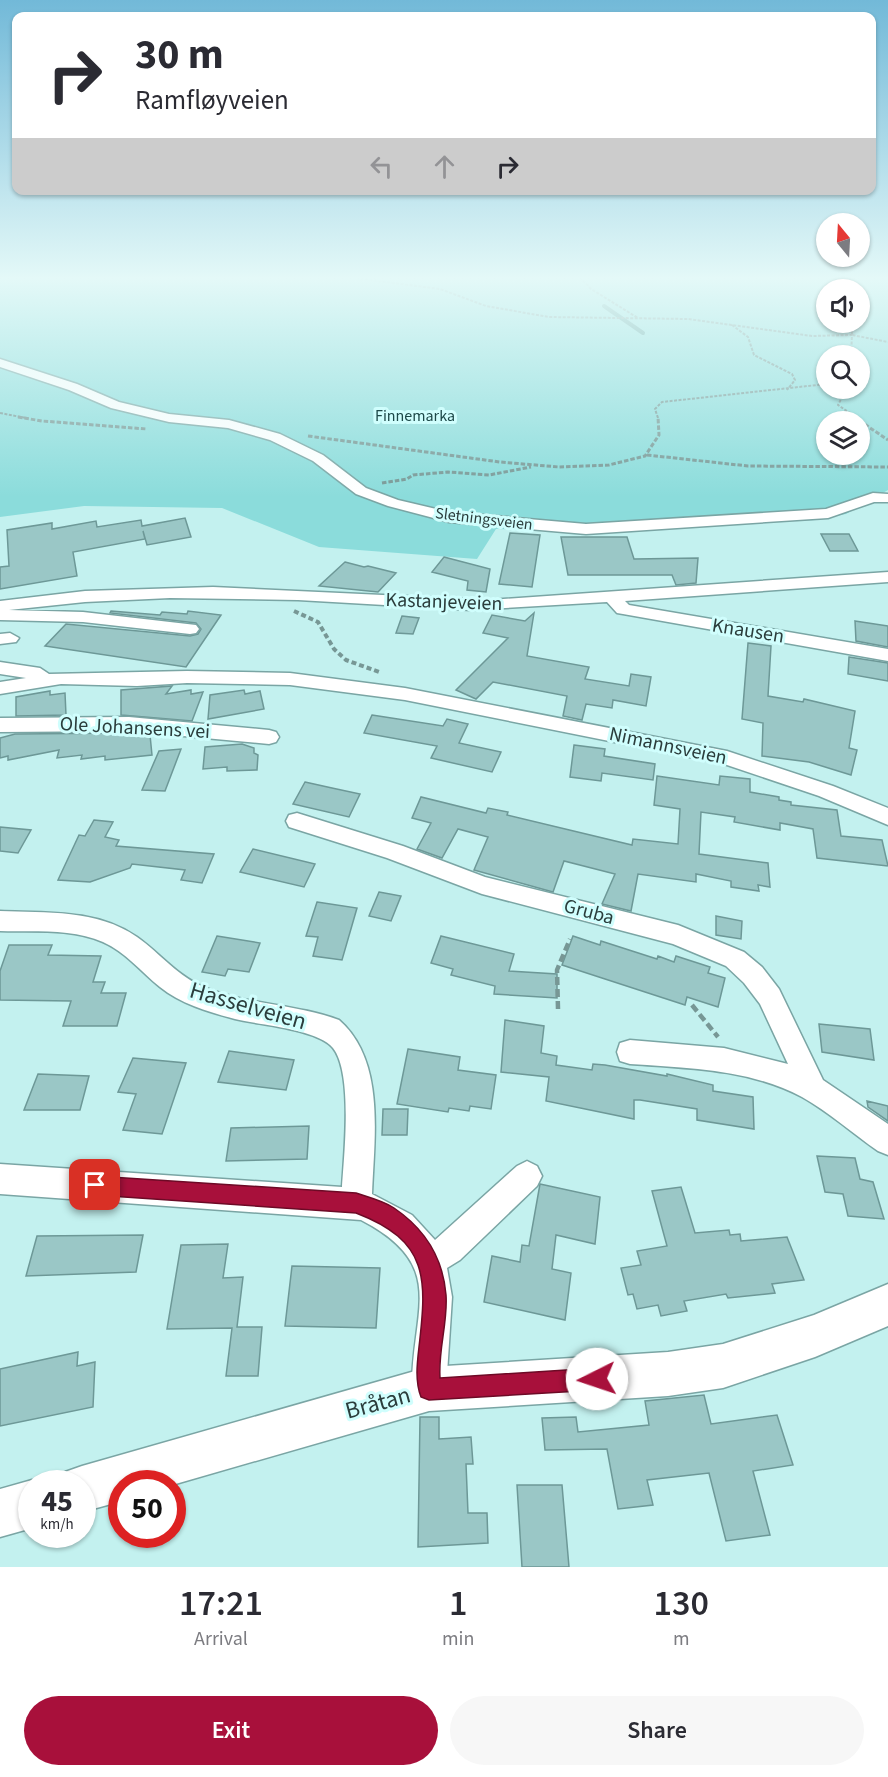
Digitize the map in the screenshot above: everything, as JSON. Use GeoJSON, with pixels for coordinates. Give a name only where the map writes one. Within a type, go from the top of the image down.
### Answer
{"type":"FeatureCollection","features":[{"type":"Feature","properties":{"kind":"main road","name":"Bråtan"},"geometry":{"type":"LineString","coordinates":[[96,1485],[429,1389],[668,1374],[723,1366],[815,1336],[888,1305]]}},
{"type":"Feature","properties":{"kind":"main road"},"geometry":{"type":"LineString","coordinates":[[0,1513],[18,1508]]}},
{"type":"Feature","properties":{"kind":"street","name":"Sletningsveien"},"geometry":{"type":"LineString","coordinates":[[0,363],[73,387],[115,405],[169,418],[229,424],[275,437],[318,458],[361,491],[393,503],[449,518],[586,529],[828,513],[873,497],[888,498]]}},
{"type":"Feature","properties":{"kind":"street","name":"Kastanjeveien"},"geometry":{"type":"LineString","coordinates":[[0,606],[143,593],[266,594],[445,606],[543,603],[888,577]]}},
{"type":"Feature","properties":{"kind":"street","name":"Knausen"},"geometry":{"type":"LineString","coordinates":[[613,598],[623,609],[709,626],[888,655]]}},
{"type":"Feature","properties":{"kind":"street"},"geometry":{"type":"LineString","coordinates":[[0,615],[83,617],[190,629]]}},
{"type":"Feature","properties":{"kind":"street"},"geometry":{"type":"LineString","coordinates":[[0,668],[61,678]]}},
{"type":"Feature","properties":{"kind":"street"},"geometry":{"type":"LineString","coordinates":[[0,688],[61,678]]}},
{"type":"Feature","properties":{"kind":"street","name":"Nimannsveien"},"geometry":{"type":"LineString","coordinates":[[61,678],[290,679],[405,694],[717,756],[826,791],[888,817]]}},
{"type":"Feature","properties":{"kind":"street","name":"Ole Johansens vei"},"geometry":{"type":"LineString","coordinates":[[0,725],[129,724],[269,737]]}},
{"type":"Feature","properties":{"kind":"street","name":"Gruba"},"geometry":{"type":"LineString","coordinates":[[297,821],[394,852],[482,885],[678,935],[735,959],[753,975],[770,996],[813,1089]]}},
{"type":"Feature","properties":{"kind":"street","name":"Hasselveien"},"geometry":{"type":"LineString","coordinates":[[0,921],[65,924],[99,929],[126,942],[180,988],[211,999],[330,1028],[343,1036],[350,1050],[358,1085],[356,1203]]}},
{"type":"Feature","properties":{"kind":"street"},"geometry":{"type":"LineString","coordinates":[[630,1052],[733,1060],[758,1066],[813,1089],[888,1141]]}},
{"type":"Feature","properties":{"kind":"street"},"geometry":{"type":"LineString","coordinates":[[429,1260],[449,1249],[527,1176]]}},
{"type":"Feature","properties":{"kind":"street"},"geometry":{"type":"LineString","coordinates":[[0,1179],[356,1203],[387,1214],[413,1238],[429,1260],[436,1296],[428,1368],[429,1389]]}},
{"type":"Feature","properties":{"kind":"path"},"geometry":{"type":"LineString","coordinates":[[751,350],[757,357],[777,364],[793,374],[795,380],[787,390]]}},
{"type":"Feature","properties":{"kind":"path"},"geometry":{"type":"LineString","coordinates":[[647,455],[659,439],[660,417],[655,409],[662,402],[816,386]]}},
{"type":"Feature","properties":{"kind":"path"},"geometry":{"type":"LineString","coordinates":[[841,399],[838,405],[888,440]]}},
{"type":"Feature","properties":{"kind":"path"},"geometry":{"type":"LineString","coordinates":[[0,413],[42,421],[152,429]]}},
{"type":"Feature","properties":{"kind":"path"},"geometry":{"type":"LineString","coordinates":[[275,437],[312,436],[480,462],[537,465],[612,465],[647,455],[747,465],[888,467]]}},
{"type":"Feature","properties":{"kind":"path"},"geometry":{"type":"LineString","coordinates":[[361,491],[413,475],[448,472],[489,474],[537,465]]}},
{"type":"Feature","properties":{"kind":"path"},"geometry":{"type":"LineString","coordinates":[[266,594],[270,600],[318,622],[334,649],[346,660],[387,674]]}},
{"type":"Feature","properties":{"kind":"path"},"geometry":{"type":"LineString","coordinates":[[558,1009],[557,970],[570,939]]}},
{"type":"Feature","properties":{"kind":"path"},"geometry":{"type":"LineString","coordinates":[[692,1005],[708,1027],[728,1046],[733,1060]]}},
{"type":"Feature","properties":{"kind":"green space","name":"Finnemarka"},"geometry":{"type":"Polygon","coordinates":[[[0,350],[816,350],[816,399],[870,399],[870,350],[888,350],[888,490],[846,514],[815,520],[584,531],[496,529],[477,559],[319,547],[222,508],[84,506],[0,517],[0,350]]]}},
{"type":"Feature","properties":{"kind":"building"},"geometry":{"type":"Polygon","coordinates":[[[185,518],[191,537],[147,545],[143,531],[145,539],[73,552],[77,576],[0,589],[0,567],[9,566],[7,530],[52,523],[52,529],[96,521],[97,527],[141,520],[142,526],[185,518]]]}},
{"type":"Feature","properties":{"kind":"building"},"geometry":{"type":"Polygon","coordinates":[[[510,533],[540,535],[532,587],[499,584],[510,533]]]}},
{"type":"Feature","properties":{"kind":"building"},"geometry":{"type":"Polygon","coordinates":[[[821,534],[849,534],[858,551],[830,551],[821,534]]]}},
{"type":"Feature","properties":{"kind":"building"},"geometry":{"type":"Polygon","coordinates":[[[561,537],[627,537],[634,559],[698,558],[696,583],[676,585],[672,575],[568,575],[561,537]]]}},
{"type":"Feature","properties":{"kind":"building"},"geometry":{"type":"Polygon","coordinates":[[[444,557],[490,569],[486,592],[467,590],[468,581],[432,572],[444,557]]]}},
{"type":"Feature","properties":{"kind":"building"},"geometry":{"type":"Polygon","coordinates":[[[345,562],[396,573],[378,592],[319,586],[345,562]]]}},
{"type":"Feature","properties":{"kind":"building"},"geometry":{"type":"Polygon","coordinates":[[[111,611],[160,615],[162,612],[187,614],[188,611],[221,615],[186,667],[45,646],[66,624],[190,636],[198,634],[201,629],[196,623],[110,613],[111,611]]]}},
{"type":"Feature","properties":{"kind":"building"},"geometry":{"type":"Polygon","coordinates":[[[534,613],[527,656],[589,667],[585,679],[629,686],[631,674],[651,677],[646,706],[613,700],[612,708],[586,704],[582,720],[563,716],[567,696],[493,682],[476,699],[456,690],[508,638],[483,633],[492,615],[525,621],[534,613]]]}},
{"type":"Feature","properties":{"kind":"building"},"geometry":{"type":"Polygon","coordinates":[[[402,616],[419,618],[413,634],[396,633],[402,616]]]}},
{"type":"Feature","properties":{"kind":"building"},"geometry":{"type":"Polygon","coordinates":[[[855,621],[888,626],[888,647],[856,641],[855,621]]]}},
{"type":"Feature","properties":{"kind":"building"},"geometry":{"type":"Polygon","coordinates":[[[748,643],[771,646],[768,696],[803,702],[804,699],[855,711],[849,748],[857,750],[851,775],[809,762],[762,756],[763,723],[742,719],[748,643]]]}},
{"type":"Feature","properties":{"kind":"building"},"geometry":{"type":"Polygon","coordinates":[[[849,657],[888,663],[888,681],[848,674],[849,657]]]}},
{"type":"Feature","properties":{"kind":"building"},"geometry":{"type":"Polygon","coordinates":[[[172,686],[166,694],[191,690],[191,694],[203,692],[192,721],[121,715],[121,690],[172,686]]]}},
{"type":"Feature","properties":{"kind":"building"},"geometry":{"type":"Polygon","coordinates":[[[244,690],[245,694],[260,691],[264,709],[208,719],[210,695],[244,690]]]}},
{"type":"Feature","properties":{"kind":"building"},"geometry":{"type":"Polygon","coordinates":[[[50,691],[50,695],[65,693],[66,715],[16,716],[16,697],[50,691]]]}},
{"type":"Feature","properties":{"kind":"building"},"geometry":{"type":"Polygon","coordinates":[[[372,715],[443,726],[447,719],[468,724],[459,743],[501,752],[492,772],[431,758],[437,746],[364,733],[372,715]]]}},
{"type":"Feature","properties":{"kind":"building"},"geometry":{"type":"Polygon","coordinates":[[[129,733],[150,735],[152,755],[105,760],[105,756],[81,759],[82,755],[57,758],[59,750],[8,760],[8,756],[0,758],[0,738],[15,734],[129,733]]]}},
{"type":"Feature","properties":{"kind":"building"},"geometry":{"type":"Polygon","coordinates":[[[242,744],[254,748],[254,753],[258,755],[257,770],[227,771],[227,767],[203,769],[205,747],[242,744]]]}},
{"type":"Feature","properties":{"kind":"building"},"geometry":{"type":"Polygon","coordinates":[[[574,745],[605,749],[604,756],[655,764],[653,780],[602,773],[601,781],[570,777],[574,745]]]}},
{"type":"Feature","properties":{"kind":"building"},"geometry":{"type":"Polygon","coordinates":[[[181,749],[165,791],[142,790],[159,751],[181,749]]]}},
{"type":"Feature","properties":{"kind":"building"},"geometry":{"type":"Polygon","coordinates":[[[657,776],[719,785],[720,776],[750,779],[750,792],[779,797],[779,800],[791,802],[791,805],[837,810],[841,836],[882,840],[888,866],[817,858],[813,829],[780,823],[780,830],[734,822],[735,817],[701,812],[699,854],[768,863],[770,887],[758,885],[759,891],[731,887],[731,881],[696,874],[696,882],[638,874],[631,911],[602,904],[615,874],[564,861],[553,892],[474,870],[488,837],[458,829],[442,858],[417,849],[431,823],[412,818],[421,797],[486,813],[488,808],[508,812],[507,815],[632,845],[633,839],[678,844],[680,809],[654,805],[657,776]]]}},
{"type":"Feature","properties":{"kind":"building"},"geometry":{"type":"Polygon","coordinates":[[[305,782],[360,794],[349,817],[293,804],[305,782]]]}},
{"type":"Feature","properties":{"kind":"building"},"geometry":{"type":"Polygon","coordinates":[[[94,820],[113,822],[105,837],[119,840],[116,846],[214,854],[202,883],[181,880],[185,870],[132,864],[130,868],[90,882],[58,880],[79,835],[85,836],[94,820]]]}},
{"type":"Feature","properties":{"kind":"building"},"geometry":{"type":"Polygon","coordinates":[[[0,827],[31,830],[18,853],[0,851],[0,827]]]}},
{"type":"Feature","properties":{"kind":"building"},"geometry":{"type":"Polygon","coordinates":[[[253,849],[315,864],[304,887],[240,872],[253,849]]]}},
{"type":"Feature","properties":{"kind":"building"},"geometry":{"type":"Polygon","coordinates":[[[379,892],[401,896],[391,921],[369,916],[379,892]]]}},
{"type":"Feature","properties":{"kind":"building"},"geometry":{"type":"Polygon","coordinates":[[[317,902],[357,908],[342,960],[313,956],[318,937],[306,936],[317,902]]]}},
{"type":"Feature","properties":{"kind":"building"},"geometry":{"type":"Polygon","coordinates":[[[716,916],[742,921],[741,939],[716,935],[716,916]]]}},
{"type":"Feature","properties":{"kind":"building"},"geometry":{"type":"Polygon","coordinates":[[[217,936],[260,943],[249,972],[228,969],[225,976],[202,972],[217,936]]]}},
{"type":"Feature","properties":{"kind":"building"},"geometry":{"type":"Polygon","coordinates":[[[441,936],[514,954],[509,971],[557,974],[557,998],[494,994],[495,986],[451,975],[453,969],[431,963],[441,936]]]}},
{"type":"Feature","properties":{"kind":"building"},"geometry":{"type":"Polygon","coordinates":[[[573,936],[600,945],[601,941],[657,959],[658,956],[674,962],[676,956],[710,967],[708,973],[725,978],[718,1007],[687,997],[685,1005],[562,965],[573,936]]]}},
{"type":"Feature","properties":{"kind":"building"},"geometry":{"type":"Polygon","coordinates":[[[9,945],[52,945],[48,955],[101,956],[93,982],[105,982],[101,993],[126,993],[117,1026],[63,1026],[71,1001],[0,1000],[0,971],[9,945]]]}},
{"type":"Feature","properties":{"kind":"building"},"geometry":{"type":"Polygon","coordinates":[[[505,1020],[544,1026],[541,1053],[557,1056],[556,1065],[592,1070],[593,1064],[667,1076],[667,1074],[713,1085],[713,1091],[753,1097],[754,1129],[697,1120],[697,1109],[640,1100],[634,1100],[634,1119],[546,1101],[549,1077],[501,1072],[505,1020]]]}},
{"type":"Feature","properties":{"kind":"building"},"geometry":{"type":"Polygon","coordinates":[[[819,1024],[870,1029],[874,1060],[822,1052],[819,1024]]]}},
{"type":"Feature","properties":{"kind":"building"},"geometry":{"type":"Polygon","coordinates":[[[408,1049],[460,1057],[458,1070],[496,1075],[491,1109],[470,1106],[469,1111],[449,1108],[448,1112],[397,1104],[408,1049]]]}},
{"type":"Feature","properties":{"kind":"building"},"geometry":{"type":"Polygon","coordinates":[[[229,1051],[294,1060],[286,1090],[218,1082],[229,1051]]]}},
{"type":"Feature","properties":{"kind":"building"},"geometry":{"type":"Polygon","coordinates":[[[133,1058],[186,1063],[162,1134],[123,1130],[136,1094],[118,1092],[133,1058]]]}},
{"type":"Feature","properties":{"kind":"building"},"geometry":{"type":"Polygon","coordinates":[[[38,1074],[89,1076],[80,1110],[24,1110],[38,1074]]]}},
{"type":"Feature","properties":{"kind":"building"},"geometry":{"type":"Polygon","coordinates":[[[867,1101],[888,1106],[888,1121],[868,1107],[867,1101]]]}},
{"type":"Feature","properties":{"kind":"building"},"geometry":{"type":"Polygon","coordinates":[[[383,1109],[408,1109],[407,1135],[382,1135],[383,1109]]]}},
{"type":"Feature","properties":{"kind":"building"},"geometry":{"type":"Polygon","coordinates":[[[309,1126],[307,1159],[226,1161],[231,1128],[309,1126]]]}},
{"type":"Feature","properties":{"kind":"building"},"geometry":{"type":"Polygon","coordinates":[[[817,1156],[855,1158],[860,1179],[873,1182],[884,1219],[848,1216],[843,1194],[825,1192],[817,1156]]]}},
{"type":"Feature","properties":{"kind":"building"},"geometry":{"type":"Polygon","coordinates":[[[540,1184],[600,1197],[595,1244],[556,1235],[552,1269],[571,1273],[565,1320],[484,1302],[492,1256],[520,1262],[522,1245],[529,1246],[540,1184]]]}},
{"type":"Feature","properties":{"kind":"building"},"geometry":{"type":"Polygon","coordinates":[[[681,1187],[695,1233],[729,1230],[730,1235],[740,1234],[741,1241],[787,1237],[804,1280],[772,1284],[775,1293],[728,1298],[726,1294],[684,1301],[687,1311],[661,1316],[658,1305],[637,1309],[633,1294],[628,1295],[621,1268],[641,1265],[637,1251],[667,1246],[652,1191],[681,1187]]]}},
{"type":"Feature","properties":{"kind":"building"},"geometry":{"type":"Polygon","coordinates":[[[143,1235],[136,1272],[26,1276],[37,1236],[143,1235]]]}},
{"type":"Feature","properties":{"kind":"building"},"geometry":{"type":"Polygon","coordinates":[[[228,1244],[223,1278],[243,1277],[237,1327],[262,1327],[258,1376],[226,1376],[232,1328],[167,1329],[181,1245],[228,1244]]]}},
{"type":"Feature","properties":{"kind":"building"},"geometry":{"type":"Polygon","coordinates":[[[292,1266],[380,1268],[376,1328],[285,1326],[292,1266]]]}},
{"type":"Feature","properties":{"kind":"building"},"geometry":{"type":"Polygon","coordinates":[[[78,1352],[77,1366],[95,1362],[93,1407],[0,1426],[0,1369],[78,1352]]]}},
{"type":"Feature","properties":{"kind":"building"},"geometry":{"type":"Polygon","coordinates":[[[704,1395],[711,1424],[777,1415],[793,1465],[753,1471],[770,1535],[726,1541],[709,1473],[647,1480],[653,1505],[618,1509],[607,1449],[545,1450],[542,1418],[576,1417],[578,1432],[649,1425],[645,1401],[704,1395]]]}},
{"type":"Feature","properties":{"kind":"building"},"geometry":{"type":"Polygon","coordinates":[[[420,1417],[439,1417],[439,1439],[471,1437],[473,1464],[466,1464],[468,1513],[487,1513],[488,1543],[418,1547],[420,1417]]]}},
{"type":"Feature","properties":{"kind":"building"},"geometry":{"type":"Polygon","coordinates":[[[517,1485],[562,1485],[569,1567],[522,1567],[517,1485]]]}},
{"type":"Feature","properties":{"kind":"route"},"geometry":{"type":"LineString","coordinates":[[95,1185],[356,1203],[387,1214],[419,1244],[429,1260],[436,1296],[428,1368],[429,1389],[597,1379]]}}]}
